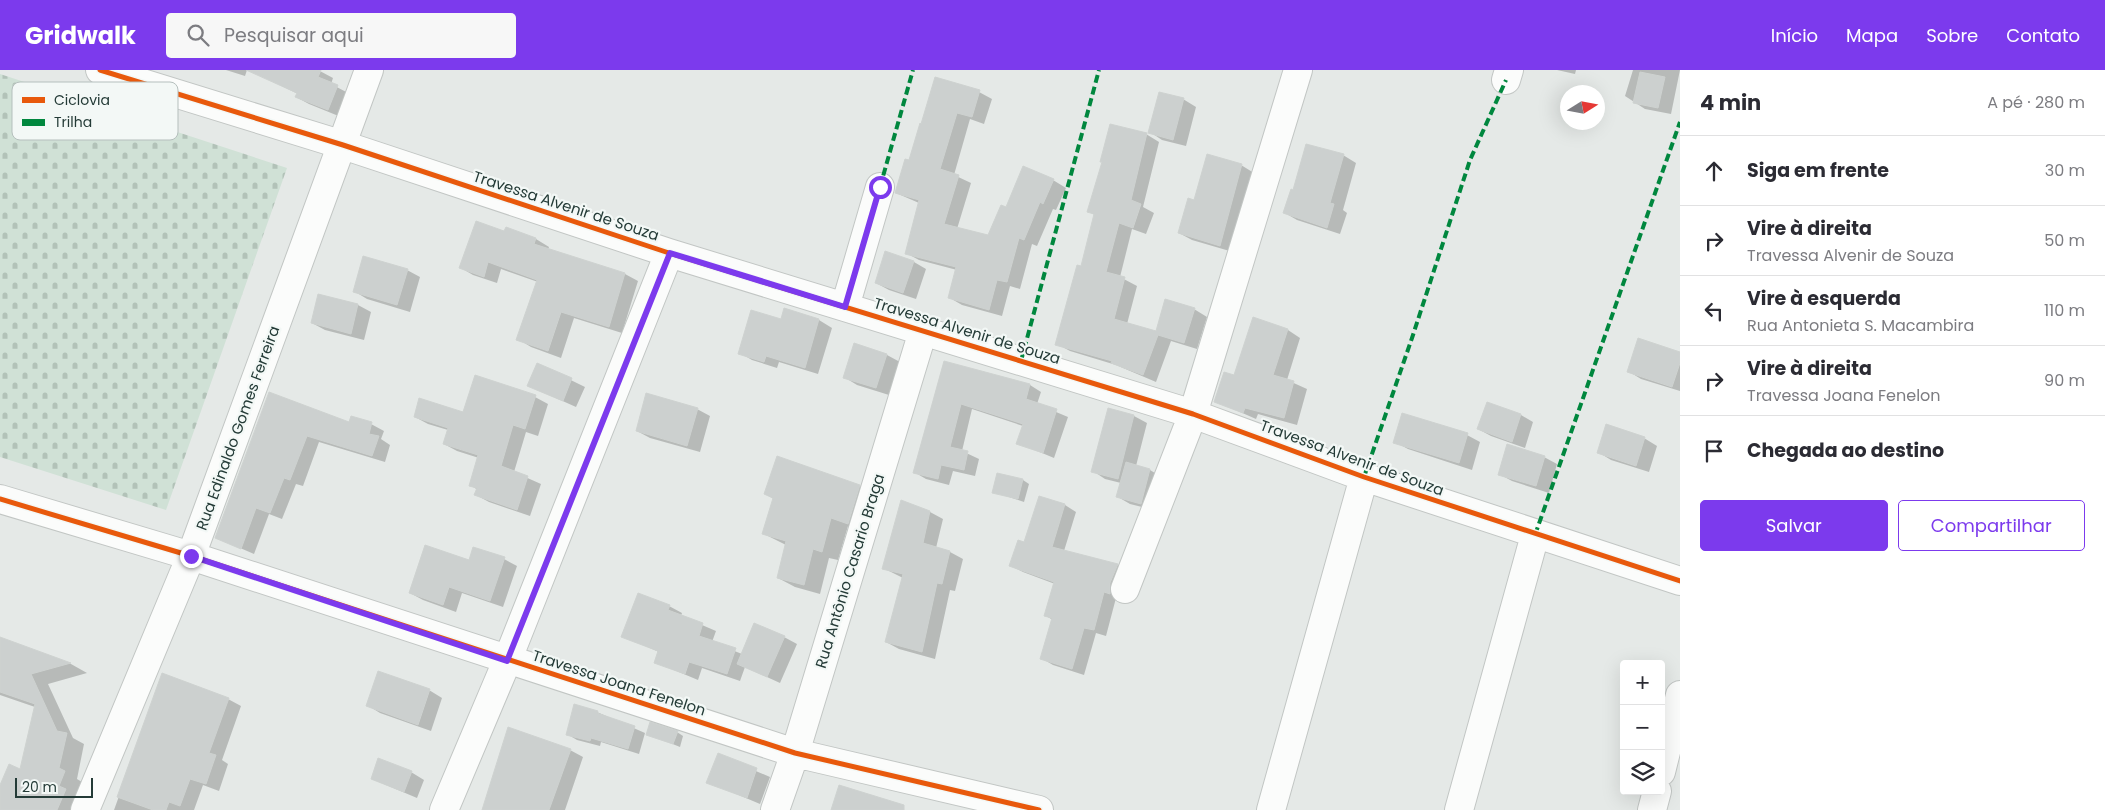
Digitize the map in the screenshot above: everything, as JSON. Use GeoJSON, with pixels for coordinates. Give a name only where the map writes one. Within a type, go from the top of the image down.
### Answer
{"type":"FeatureCollection","features":[{"type":"Feature","properties":{"kind":"street","name":"Travessa Alvenir de Souza"},"geometry":{"type":"LineString","coordinates":[[100,70],[139,82]]}},
{"type":"Feature","properties":{"kind":"street","name":"Rua Edinaldo Gomes Ferreira"},"geometry":{"type":"LineString","coordinates":[[84,810],[191,556],[369,70]]}},
{"type":"Feature","properties":{"kind":"street"},"geometry":{"type":"LineString","coordinates":[[1125,589],[1194,414],[1298,70]]}},
{"type":"Feature","properties":{"kind":"street","name":"Travessa Alvenir de Souza"},"geometry":{"type":"LineString","coordinates":[[178,94],[342,145],[670,253],[1194,414],[1364,477],[1535,535],[1680,581]]}},
{"type":"Feature","properties":{"kind":"street"},"geometry":{"type":"LineString","coordinates":[[845,307],[880,187]]}},
{"type":"Feature","properties":{"kind":"street"},"geometry":{"type":"LineString","coordinates":[[444,810],[507,661],[670,253]]}},
{"type":"Feature","properties":{"kind":"street","name":"Rua Antônio Casario Braga"},"geometry":{"type":"LineString","coordinates":[[775,810],[795,753],[923,331]]}},
{"type":"Feature","properties":{"kind":"street"},"geometry":{"type":"LineString","coordinates":[[1271,810],[1364,477]]}},
{"type":"Feature","properties":{"kind":"street","name":"Travessa Joana Fenelon"},"geometry":{"type":"LineString","coordinates":[[0,499],[191,556],[507,661],[795,753],[1038,810]]}},
{"type":"Feature","properties":{"kind":"street"},"geometry":{"type":"LineString","coordinates":[[1459,810],[1535,535]]}},
{"type":"Feature","properties":{"kind":"street"},"geometry":{"type":"LineString","coordinates":[[1665,756],[1680,695]]}},
{"type":"Feature","properties":{"kind":"street"},"geometry":{"type":"LineString","coordinates":[[1652,810],[1656,795]]}},
{"type":"Feature","properties":{"kind":"green space"},"geometry":{"type":"Polygon","coordinates":[[[0,74],[24,82],[12,82],[12,140],[178,140],[178,132],[287,168],[166,510],[0,457],[0,74]]]}},
{"type":"Feature","properties":{"kind":"building"},"geometry":{"type":"Polygon","coordinates":[[[246,70],[321,70],[318,77],[338,85],[328,110],[295,97],[297,93],[246,70]]]}},
{"type":"Feature","properties":{"kind":"building"},"geometry":{"type":"Polygon","coordinates":[[[1640,72],[1665,77],[1658,108],[1633,103],[1640,72]]]}},
{"type":"Feature","properties":{"kind":"building"},"geometry":{"type":"Polygon","coordinates":[[[935,77],[980,90],[972,117],[957,113],[940,169],[959,175],[944,224],[988,235],[1001,205],[1006,207],[1023,166],[1054,179],[1043,204],[1040,202],[1024,240],[1019,238],[1007,282],[997,280],[989,310],[948,298],[956,267],[905,254],[919,200],[895,193],[905,159],[909,160],[935,77]]]}},
{"type":"Feature","properties":{"kind":"building"},"geometry":{"type":"Polygon","coordinates":[[[1159,92],[1184,98],[1173,140],[1148,133],[1159,92]]]}},
{"type":"Feature","properties":{"kind":"building"},"geometry":{"type":"Polygon","coordinates":[[[1110,124],[1147,133],[1131,200],[1141,204],[1133,228],[1119,223],[1106,272],[1125,277],[1114,319],[1156,331],[1165,299],[1195,308],[1184,343],[1158,335],[1143,375],[1111,363],[1112,361],[1055,345],[1077,265],[1081,266],[1094,214],[1087,212],[1102,162],[1100,162],[1110,124]]]}},
{"type":"Feature","properties":{"kind":"building"},"geometry":{"type":"Polygon","coordinates":[[[1306,144],[1344,154],[1330,203],[1334,204],[1327,228],[1283,213],[1291,189],[1293,190],[1306,144]]]}},
{"type":"Feature","properties":{"kind":"building"},"geometry":{"type":"Polygon","coordinates":[[[1207,154],[1242,164],[1220,246],[1178,233],[1188,198],[1194,200],[1207,154]]]}},
{"type":"Feature","properties":{"kind":"building"},"geometry":{"type":"Polygon","coordinates":[[[476,221],[504,231],[506,227],[536,238],[534,244],[625,273],[609,327],[561,312],[548,351],[516,340],[537,280],[488,262],[484,277],[459,268],[476,221]]]}},
{"type":"Feature","properties":{"kind":"building"},"geometry":{"type":"Polygon","coordinates":[[[885,251],[914,261],[903,293],[875,283],[885,251]]]}},
{"type":"Feature","properties":{"kind":"building"},"geometry":{"type":"Polygon","coordinates":[[[363,256],[408,269],[397,305],[353,292],[363,256]]]}},
{"type":"Feature","properties":{"kind":"building"},"geometry":{"type":"Polygon","coordinates":[[[318,294],[358,304],[351,334],[311,323],[318,294]]]}},
{"type":"Feature","properties":{"kind":"building"},"geometry":{"type":"Polygon","coordinates":[[[784,308],[819,319],[805,368],[766,356],[764,362],[738,354],[751,310],[781,319],[784,308]]]}},
{"type":"Feature","properties":{"kind":"building"},"geometry":{"type":"Polygon","coordinates":[[[1253,317],[1288,329],[1273,375],[1294,381],[1284,418],[1245,408],[1243,413],[1214,402],[1224,372],[1234,375],[1253,317]]]}},
{"type":"Feature","properties":{"kind":"building"},"geometry":{"type":"Polygon","coordinates":[[[1638,338],[1680,352],[1680,363],[1672,387],[1627,372],[1638,338]]]}},
{"type":"Feature","properties":{"kind":"building"},"geometry":{"type":"Polygon","coordinates":[[[854,343],[887,354],[876,388],[843,378],[854,343]]]}},
{"type":"Feature","properties":{"kind":"building"},"geometry":{"type":"Polygon","coordinates":[[[944,361],[1030,384],[1026,399],[1057,409],[1043,453],[1016,444],[1023,424],[961,404],[950,447],[968,451],[964,470],[941,465],[938,479],[913,473],[944,361]]]}},
{"type":"Feature","properties":{"kind":"building"},"geometry":{"type":"Polygon","coordinates":[[[537,363],[572,378],[563,401],[527,386],[537,363]]]}},
{"type":"Feature","properties":{"kind":"building"},"geometry":{"type":"Polygon","coordinates":[[[475,375],[536,395],[525,429],[513,425],[501,466],[528,476],[517,510],[474,495],[477,488],[469,486],[478,455],[443,444],[448,428],[414,417],[419,398],[463,412],[475,375]]]}},
{"type":"Feature","properties":{"kind":"building"},"geometry":{"type":"Polygon","coordinates":[[[269,392],[349,422],[351,416],[372,422],[369,434],[379,436],[372,456],[307,436],[290,480],[284,478],[270,513],[256,508],[241,549],[215,538],[269,392]]]}},
{"type":"Feature","properties":{"kind":"building"},"geometry":{"type":"Polygon","coordinates":[[[646,393],[698,408],[687,446],[636,431],[646,393]]]}},
{"type":"Feature","properties":{"kind":"building"},"geometry":{"type":"Polygon","coordinates":[[[1487,402],[1521,414],[1512,442],[1477,429],[1487,402]]]}},
{"type":"Feature","properties":{"kind":"building"},"geometry":{"type":"Polygon","coordinates":[[[1108,408],[1134,415],[1118,479],[1091,472],[1108,408]]]}},
{"type":"Feature","properties":{"kind":"building"},"geometry":{"type":"Polygon","coordinates":[[[1402,413],[1468,433],[1459,463],[1393,443],[1402,413]]]}},
{"type":"Feature","properties":{"kind":"building"},"geometry":{"type":"Polygon","coordinates":[[[1606,424],[1645,437],[1636,466],[1597,453],[1606,424]]]}},
{"type":"Feature","properties":{"kind":"building"},"geometry":{"type":"Polygon","coordinates":[[[1507,444],[1545,456],[1536,486],[1498,475],[1507,444]]]}},
{"type":"Feature","properties":{"kind":"building"},"geometry":{"type":"Polygon","coordinates":[[[777,456],[860,485],[848,524],[831,518],[822,552],[813,549],[804,585],[777,578],[786,541],[762,534],[773,498],[764,494],[777,456]]]}},
{"type":"Feature","properties":{"kind":"building"},"geometry":{"type":"Polygon","coordinates":[[[1126,462],[1150,469],[1141,504],[1116,497],[1126,462]]]}},
{"type":"Feature","properties":{"kind":"building"},"geometry":{"type":"Polygon","coordinates":[[[997,473],[1023,479],[1018,499],[992,493],[997,473]]]}},
{"type":"Feature","properties":{"kind":"building"},"geometry":{"type":"Polygon","coordinates":[[[1039,496],[1065,504],[1052,547],[1118,564],[1110,583],[1110,594],[1104,592],[1094,630],[1084,628],[1072,669],[1040,659],[1052,618],[1044,616],[1054,582],[1009,566],[1018,540],[1024,542],[1039,496]]]}},
{"type":"Feature","properties":{"kind":"building"},"geometry":{"type":"Polygon","coordinates":[[[901,500],[930,511],[923,543],[950,551],[942,584],[937,583],[922,652],[885,642],[903,574],[882,569],[901,500]]]}},
{"type":"Feature","properties":{"kind":"building"},"geometry":{"type":"Polygon","coordinates":[[[425,545],[469,560],[473,547],[505,557],[490,601],[449,587],[443,605],[409,593],[425,545]]]}},
{"type":"Feature","properties":{"kind":"building"},"geometry":{"type":"Polygon","coordinates":[[[638,593],[670,605],[668,610],[703,623],[699,636],[736,648],[727,674],[689,662],[685,674],[654,663],[658,651],[621,637],[638,593]]]}},
{"type":"Feature","properties":{"kind":"building"},"geometry":{"type":"Polygon","coordinates":[[[754,623],[785,636],[767,677],[737,664],[754,623]]]}},
{"type":"Feature","properties":{"kind":"building"},"geometry":{"type":"Polygon","coordinates":[[[0,637],[71,663],[31,674],[57,731],[67,733],[59,768],[65,771],[59,786],[66,789],[57,810],[0,810],[0,785],[9,764],[20,769],[35,704],[0,692],[0,637]]]}},
{"type":"Feature","properties":{"kind":"building"},"geometry":{"type":"Polygon","coordinates":[[[378,671],[430,689],[418,725],[366,706],[378,671]]]}},
{"type":"Feature","properties":{"kind":"building"},"geometry":{"type":"Polygon","coordinates":[[[162,673],[229,698],[209,753],[216,755],[206,784],[190,779],[180,806],[169,802],[166,810],[153,810],[117,797],[162,673]]]}},
{"type":"Feature","properties":{"kind":"building"},"geometry":{"type":"Polygon","coordinates":[[[574,704],[598,711],[597,713],[635,726],[628,749],[591,738],[590,741],[566,735],[574,704]]]}},
{"type":"Feature","properties":{"kind":"building"},"geometry":{"type":"Polygon","coordinates":[[[650,722],[678,731],[673,744],[646,735],[650,722]]]}},
{"type":"Feature","properties":{"kind":"building"},"geometry":{"type":"Polygon","coordinates":[[[508,727],[571,749],[549,810],[482,810],[508,727]]]}},
{"type":"Feature","properties":{"kind":"building"},"geometry":{"type":"Polygon","coordinates":[[[718,753],[757,768],[747,798],[706,783],[718,753]]]}},
{"type":"Feature","properties":{"kind":"building"},"geometry":{"type":"Polygon","coordinates":[[[378,758],[412,771],[404,792],[371,779],[378,758]]]}},
{"type":"Feature","properties":{"kind":"building"},"geometry":{"type":"Polygon","coordinates":[[[839,785],[904,805],[904,810],[831,810],[839,785]]]}},
{"type":"Feature","properties":{"kind":"marked path"},"geometry":{"type":"LineString","coordinates":[[880,187],[913,70]]}},
{"type":"Feature","properties":{"kind":"marked path"},"geometry":{"type":"LineString","coordinates":[[1021,361],[1099,70]]}},
{"type":"Feature","properties":{"kind":"marked path"},"geometry":{"type":"LineString","coordinates":[[1364,477],[1470,160],[1506,80]]}},
{"type":"Feature","properties":{"kind":"marked path"},"geometry":{"type":"LineString","coordinates":[[1535,535],[1680,122]]}},
{"type":"Feature","properties":{"kind":"cycle path"},"geometry":{"type":"LineString","coordinates":[[100,70],[139,82]]}},
{"type":"Feature","properties":{"kind":"cycle path"},"geometry":{"type":"LineString","coordinates":[[178,94],[343,145],[669,253],[1193,414],[1364,477],[1680,581]]}},
{"type":"Feature","properties":{"kind":"cycle path"},"geometry":{"type":"LineString","coordinates":[[0,499],[191,556],[795,753],[1039,810]]}},
{"type":"Feature","properties":{"kind":"route"},"geometry":{"type":"LineString","coordinates":[[191,556],[507,661],[670,253],[845,307],[880,187]]}}]}
